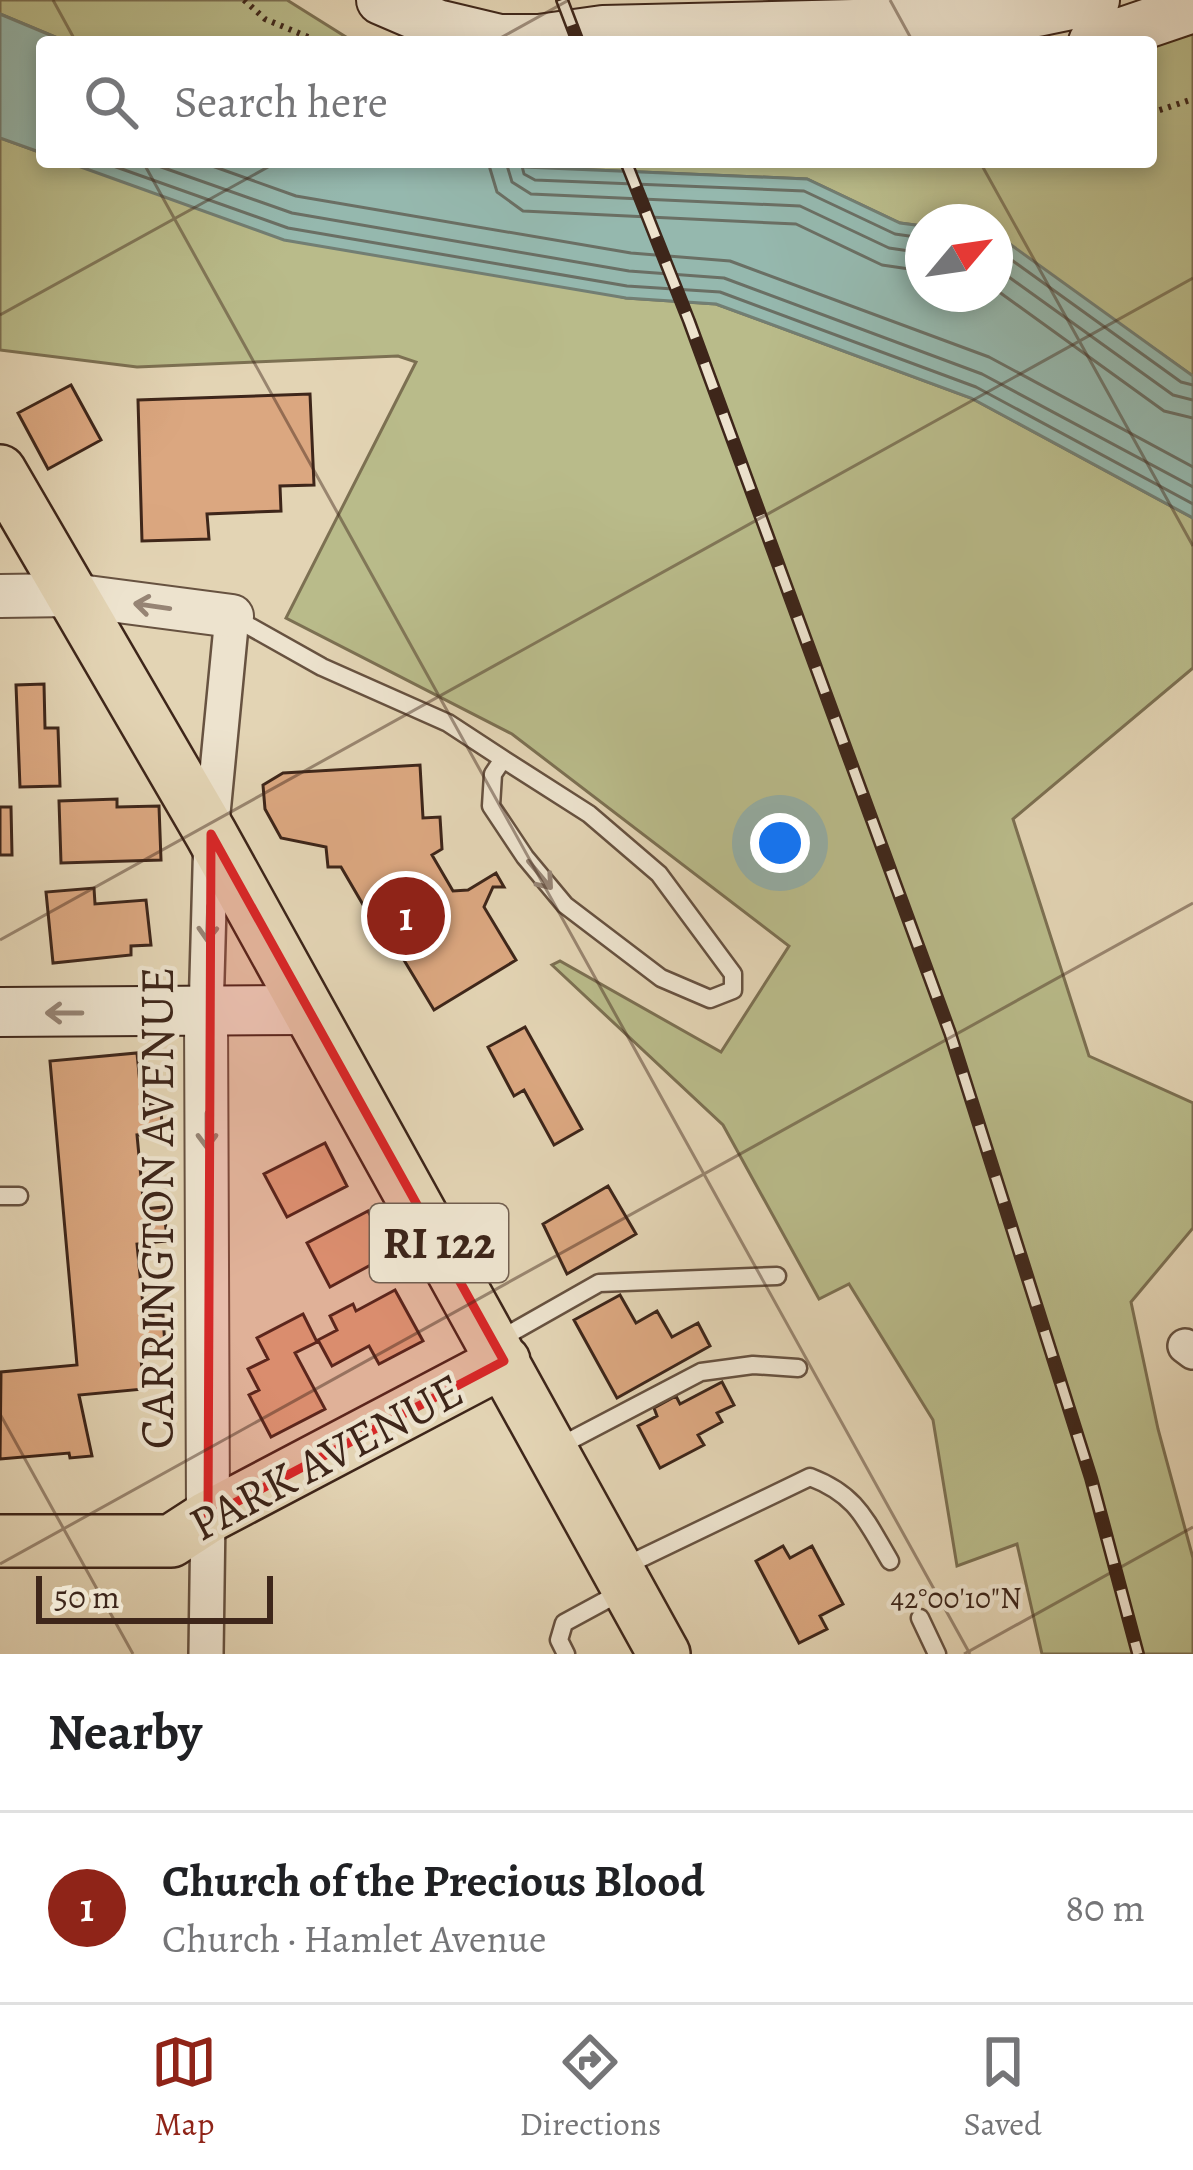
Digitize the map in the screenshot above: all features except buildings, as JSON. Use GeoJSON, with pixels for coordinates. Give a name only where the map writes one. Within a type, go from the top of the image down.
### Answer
{"type":"FeatureCollection","features":[{"type":"Feature","properties":{"kind":"main road"},"geometry":{"type":"LineString","coordinates":[[381,0],[437,24],[487,36]]}},
{"type":"Feature","properties":{"kind":"main road"},"geometry":{"type":"LineString","coordinates":[[570,36],[603,30],[895,22],[1037,12],[1095,0]]}},
{"type":"Feature","properties":{"kind":"main road"},"geometry":{"type":"LineString","coordinates":[[1111,36],[1193,8]]}},
{"type":"Feature","properties":{"kind":"main road","name":"RI 122"},"geometry":{"type":"LineString","coordinates":[[0,471],[211,834],[664,1654]]}},
{"type":"Feature","properties":{"kind":"main road"},"geometry":{"type":"LineString","coordinates":[[0,1012],[307,1010]]}},
{"type":"Feature","properties":{"kind":"main road","name":"PARK AVENUE"},"geometry":{"type":"LineString","coordinates":[[0,1541],[171,1541],[499,1352]]}},
{"type":"Feature","properties":{"kind":"street"},"geometry":{"type":"LineString","coordinates":[[0,596],[72,595],[232,616]]}},
{"type":"Feature","properties":{"kind":"street","name":"CARRINGTON AVENUE"},"geometry":{"type":"LineString","coordinates":[[206,1654],[206,1013],[211,834],[232,616]]}},
{"type":"Feature","properties":{"kind":"lane"},"geometry":{"type":"LineString","coordinates":[[232,616],[322,667],[448,723],[498,766],[589,814],[659,874],[733,974],[733,990],[710,999],[661,978],[565,905],[491,806],[498,766]]}},
{"type":"Feature","properties":{"kind":"lane"},"geometry":{"type":"LineString","coordinates":[[499,1352],[599,1283],[777,1276]]}},
{"type":"Feature","properties":{"kind":"lane"},"geometry":{"type":"LineString","coordinates":[[553,1450],[701,1372],[740,1365],[798,1368]]}},
{"type":"Feature","properties":{"kind":"lane"},"geometry":{"type":"LineString","coordinates":[[566,1654],[559,1640],[564,1623],[624,1578],[810,1477],[840,1488],[865,1518],[890,1561]]}},
{"type":"Feature","properties":{"kind":"lane"},"geometry":{"type":"LineString","coordinates":[[920,1618],[938,1654]]}},
{"type":"Feature","properties":{"kind":"path"},"geometry":{"type":"LineString","coordinates":[[244,0],[265,19],[306,36]]}},
{"type":"Feature","properties":{"kind":"path"},"geometry":{"type":"LineString","coordinates":[[1157,111],[1193,99]]}},
{"type":"Feature","properties":{"kind":"highlighted area"},"geometry":{"type":"Polygon","coordinates":[[[211,834],[504,1361],[208,1517],[211,834]]]}},
{"type":"Feature","properties":{"kind":"green space"},"geometry":{"type":"Polygon","coordinates":[[[0,0],[287,0],[344,36],[53,36],[0,14],[0,0]]]}},
{"type":"Feature","properties":{"kind":"green space"},"geometry":{"type":"Polygon","coordinates":[[[1193,23],[1193,376],[1013,249],[1013,204],[905,204],[905,224],[807,179],[548,168],[1157,168],[1157,40],[1193,23]]]}},
{"type":"Feature","properties":{"kind":"green space"},"geometry":{"type":"Polygon","coordinates":[[[0,138],[36,151],[36,168],[92,168],[626,298],[716,304],[971,398],[1193,518],[1193,668],[1013,819],[1089,1056],[1193,1103],[1193,1228],[1131,1302],[1158,1429],[1193,1558],[1193,1654],[1042,1654],[1017,1544],[957,1566],[933,1420],[849,1284],[819,1299],[723,1125],[552,965],[560,961],[721,1052],[789,946],[512,734],[286,618],[416,362],[398,356],[137,367],[0,350],[0,138]]]}},
{"type":"Feature","properties":{"kind":"water"},"geometry":{"type":"Polygon","coordinates":[[[0,14],[53,36],[36,36],[36,151],[0,138],[0,14]]]}},
{"type":"Feature","properties":{"kind":"water"},"geometry":{"type":"Polygon","coordinates":[[[84,168],[548,168],[807,179],[905,224],[905,312],[1013,312],[1013,246],[1193,376],[1193,518],[971,398],[716,304],[626,298],[284,240],[84,168]]]}},
{"type":"Feature","properties":{"kind":"railway"},"geometry":{"type":"LineString","coordinates":[[562,0],[576,36]]}},
{"type":"Feature","properties":{"kind":"railway"},"geometry":{"type":"LineString","coordinates":[[628,168],[950,1033],[1091,1478],[1138,1654]]}},
{"type":"Feature","properties":{"kind":"place","name":"Church of the Precious Blood"},"geometry":{"type":"Point","coordinates":[406,916]}}]}
